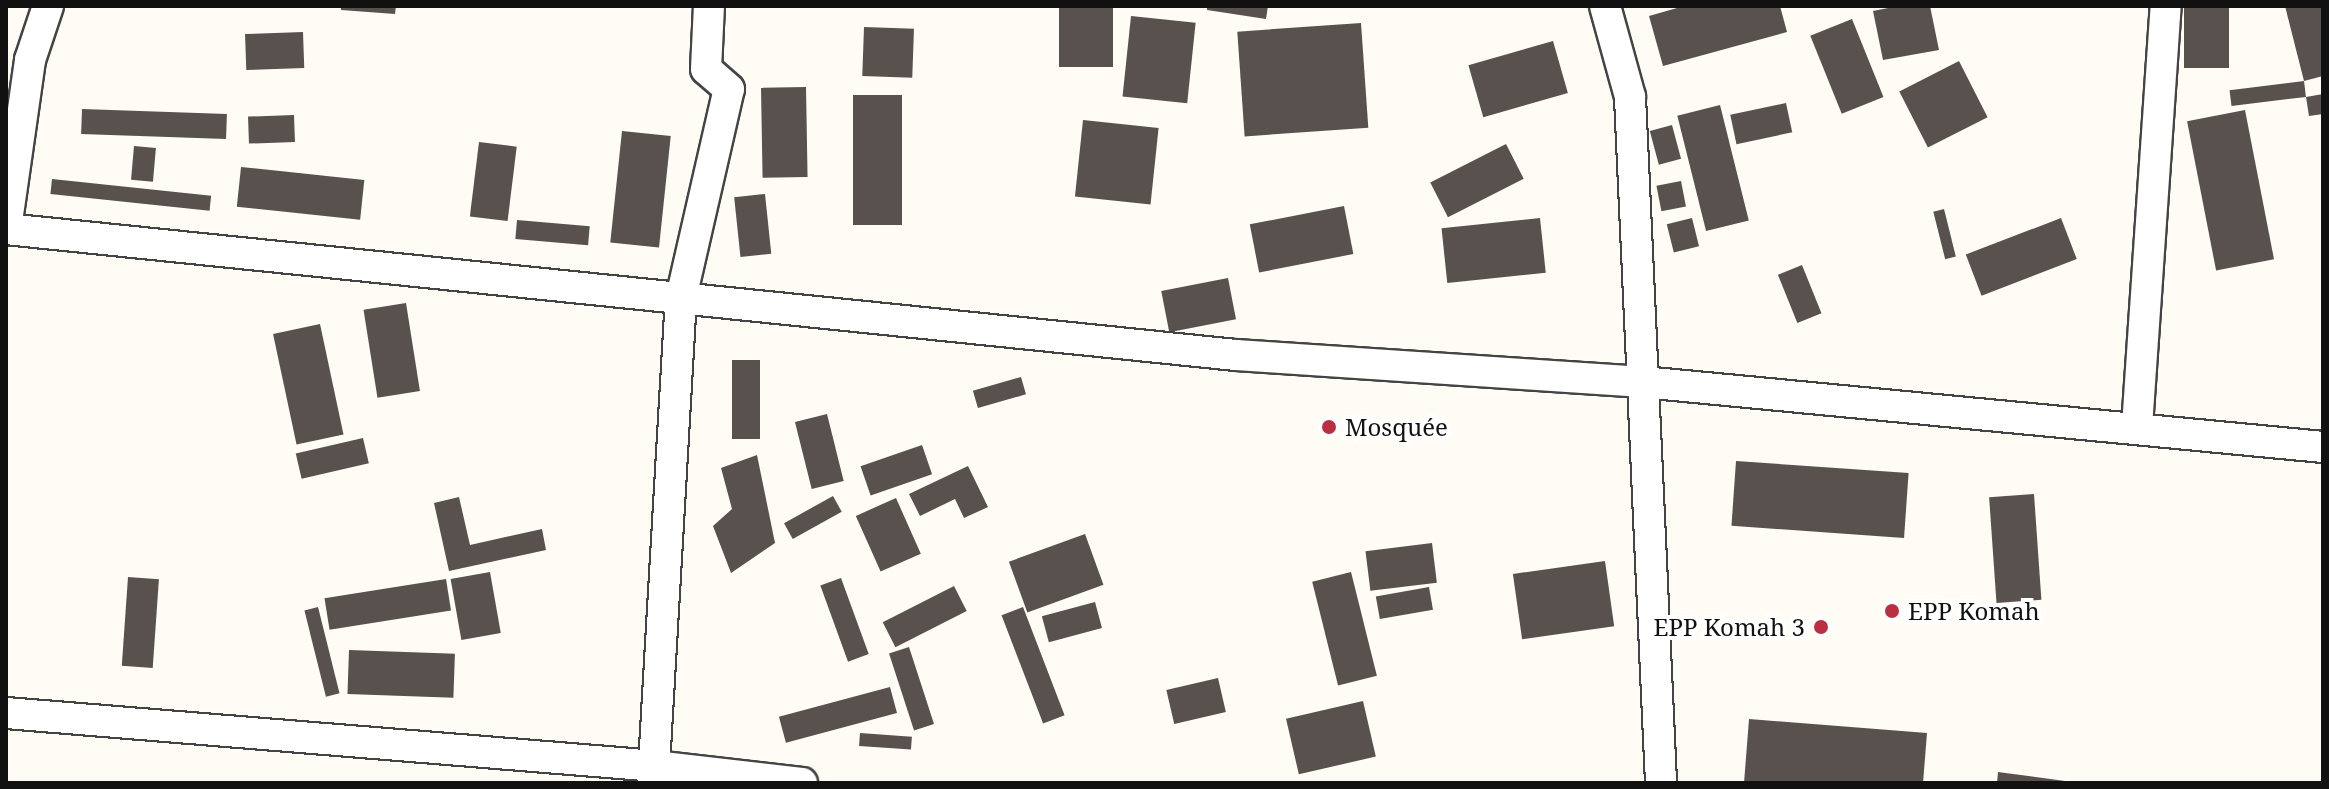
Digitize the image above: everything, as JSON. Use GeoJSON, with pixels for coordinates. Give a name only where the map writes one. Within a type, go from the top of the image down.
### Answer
{"type":"FeatureCollection","features":[{"type":"Feature","properties":{"kind":"street"},"geometry":{"type":"LineString","coordinates":[[48,6],[30,60],[6,229],[1236,355],[1643,382],[2323,447]]}},
{"type":"Feature","properties":{"kind":"street"},"geometry":{"type":"LineString","coordinates":[[655,774],[681,298],[729,89],[706,69],[709,6]]}},
{"type":"Feature","properties":{"kind":"street"},"geometry":{"type":"LineString","coordinates":[[1605,6],[1630,97],[1661,783]]}},
{"type":"Feature","properties":{"kind":"street"},"geometry":{"type":"LineString","coordinates":[[2137,427],[2166,6]]}},
{"type":"Feature","properties":{"kind":"street"},"geometry":{"type":"LineString","coordinates":[[6,713],[655,774],[802,783]]}},
{"type":"Feature","properties":{"kind":"building"},"geometry":{"type":"Polygon","coordinates":[[[341,6],[396,6],[395,14],[341,10],[341,6]]]}},
{"type":"Feature","properties":{"kind":"building"},"geometry":{"type":"Polygon","coordinates":[[[1059,6],[1113,6],[1113,67],[1059,67],[1059,6]]]}},
{"type":"Feature","properties":{"kind":"building"},"geometry":{"type":"Polygon","coordinates":[[[1207,6],[1268,6],[1266,19],[1207,10],[1207,6]]]}},
{"type":"Feature","properties":{"kind":"building"},"geometry":{"type":"Polygon","coordinates":[[[1684,6],[1780,6],[1787,32],[1663,66],[1649,16],[1684,6]]]}},
{"type":"Feature","properties":{"kind":"building"},"geometry":{"type":"Polygon","coordinates":[[[1898,6],[1930,6],[1939,50],[1883,60],[1873,11],[1898,6]]]}},
{"type":"Feature","properties":{"kind":"building"},"geometry":{"type":"Polygon","coordinates":[[[2184,6],[2229,6],[2229,68],[2184,68],[2184,6]]]}},
{"type":"Feature","properties":{"kind":"building"},"geometry":{"type":"Polygon","coordinates":[[[2285,6],[2323,6],[2323,76],[2304,81],[2285,6]]]}},
{"type":"Feature","properties":{"kind":"building"},"geometry":{"type":"Polygon","coordinates":[[[1131,16],[1196,23],[1187,103],[1123,97],[1131,16]]]}},
{"type":"Feature","properties":{"kind":"building"},"geometry":{"type":"Polygon","coordinates":[[[1852,19],[1883,97],[1842,114],[1810,36],[1852,19]]]}},
{"type":"Feature","properties":{"kind":"building"},"geometry":{"type":"Polygon","coordinates":[[[1361,23],[1368,128],[1245,136],[1237,32],[1361,23]]]}},
{"type":"Feature","properties":{"kind":"building"},"geometry":{"type":"Polygon","coordinates":[[[864,27],[914,29],[912,78],[862,76],[864,27]]]}},
{"type":"Feature","properties":{"kind":"building"},"geometry":{"type":"Polygon","coordinates":[[[303,32],[304,68],[246,70],[245,34],[303,32]]]}},
{"type":"Feature","properties":{"kind":"building"},"geometry":{"type":"Polygon","coordinates":[[[1553,41],[1568,93],[1483,117],[1468,65],[1553,41]]]}},
{"type":"Feature","properties":{"kind":"building"},"geometry":{"type":"Polygon","coordinates":[[[1959,61],[1988,117],[1928,148],[1899,91],[1959,61]]]}},
{"type":"Feature","properties":{"kind":"building"},"geometry":{"type":"Polygon","coordinates":[[[2304,81],[2306,97],[2232,106],[2230,90],[2304,81]]]}},
{"type":"Feature","properties":{"kind":"building"},"geometry":{"type":"Polygon","coordinates":[[[806,87],[808,177],[763,178],[761,88],[806,87]]]}},
{"type":"Feature","properties":{"kind":"building"},"geometry":{"type":"Polygon","coordinates":[[[2323,94],[2323,114],[2309,116],[2306,97],[2323,94]]]}},
{"type":"Feature","properties":{"kind":"building"},"geometry":{"type":"Polygon","coordinates":[[[853,95],[902,95],[902,225],[853,225],[853,95]]]}},
{"type":"Feature","properties":{"kind":"building"},"geometry":{"type":"Polygon","coordinates":[[[1786,103],[1792,132],[1736,144],[1730,115],[1786,103]]]}},
{"type":"Feature","properties":{"kind":"building"},"geometry":{"type":"Polygon","coordinates":[[[1720,105],[1749,220],[1706,231],[1677,116],[1720,105]]]}},
{"type":"Feature","properties":{"kind":"building"},"geometry":{"type":"Polygon","coordinates":[[[82,109],[227,114],[226,139],[81,134],[82,109]]]}},
{"type":"Feature","properties":{"kind":"building"},"geometry":{"type":"Polygon","coordinates":[[[2245,110],[2274,259],[2216,270],[2187,121],[2245,110]]]}},
{"type":"Feature","properties":{"kind":"building"},"geometry":{"type":"Polygon","coordinates":[[[294,115],[295,142],[249,144],[248,117],[294,115]]]}},
{"type":"Feature","properties":{"kind":"building"},"geometry":{"type":"Polygon","coordinates":[[[1083,120],[1159,128],[1151,205],[1075,197],[1083,120]]]}},
{"type":"Feature","properties":{"kind":"building"},"geometry":{"type":"Polygon","coordinates":[[[1672,125],[1681,159],[1659,165],[1650,131],[1672,125]]]}},
{"type":"Feature","properties":{"kind":"building"},"geometry":{"type":"Polygon","coordinates":[[[622,131],[671,136],[659,248],[610,242],[622,131]]]}},
{"type":"Feature","properties":{"kind":"building"},"geometry":{"type":"Polygon","coordinates":[[[479,142],[517,147],[508,221],[470,216],[479,142]]]}},
{"type":"Feature","properties":{"kind":"building"},"geometry":{"type":"Polygon","coordinates":[[[1506,144],[1524,179],[1448,217],[1430,183],[1506,144]]]}},
{"type":"Feature","properties":{"kind":"building"},"geometry":{"type":"Polygon","coordinates":[[[134,146],[156,148],[153,182],[131,180],[134,146]]]}},
{"type":"Feature","properties":{"kind":"building"},"geometry":{"type":"Polygon","coordinates":[[[241,167],[364,180],[360,220],[237,207],[241,167]]]}},
{"type":"Feature","properties":{"kind":"building"},"geometry":{"type":"Polygon","coordinates":[[[52,179],[211,196],[210,211],[50,194],[52,179]]]}},
{"type":"Feature","properties":{"kind":"building"},"geometry":{"type":"Polygon","coordinates":[[[1681,181],[1686,207],[1661,211],[1656,186],[1681,181]]]}},
{"type":"Feature","properties":{"kind":"building"},"geometry":{"type":"Polygon","coordinates":[[[765,194],[771,254],[740,257],[734,197],[765,194]]]}},
{"type":"Feature","properties":{"kind":"building"},"geometry":{"type":"Polygon","coordinates":[[[1344,206],[1353,254],[1259,272],[1250,224],[1344,206]]]}},
{"type":"Feature","properties":{"kind":"building"},"geometry":{"type":"Polygon","coordinates":[[[1944,209],[1956,257],[1945,259],[1933,212],[1944,209]]]}},
{"type":"Feature","properties":{"kind":"building"},"geometry":{"type":"Polygon","coordinates":[[[1540,218],[1546,273],[1447,283],[1442,228],[1540,218]]]}},
{"type":"Feature","properties":{"kind":"building"},"geometry":{"type":"Polygon","coordinates":[[[1692,218],[1699,246],[1674,252],[1667,224],[1692,218]]]}},
{"type":"Feature","properties":{"kind":"building"},"geometry":{"type":"Polygon","coordinates":[[[2061,218],[2077,259],[1982,296],[1966,255],[2061,218]]]}},
{"type":"Feature","properties":{"kind":"building"},"geometry":{"type":"Polygon","coordinates":[[[517,220],[590,226],[588,245],[515,239],[517,220]]]}},
{"type":"Feature","properties":{"kind":"building"},"geometry":{"type":"Polygon","coordinates":[[[1802,265],[1821,313],[1797,323],[1778,275],[1802,265]]]}},
{"type":"Feature","properties":{"kind":"building"},"geometry":{"type":"Polygon","coordinates":[[[1228,278],[1236,319],[1169,332],[1161,291],[1228,278]]]}},
{"type":"Feature","properties":{"kind":"building"},"geometry":{"type":"Polygon","coordinates":[[[406,303],[420,391],[377,398],[364,310],[406,303]]]}},
{"type":"Feature","properties":{"kind":"building"},"geometry":{"type":"Polygon","coordinates":[[[320,324],[343,435],[297,445],[273,334],[320,324]]]}},
{"type":"Feature","properties":{"kind":"building"},"geometry":{"type":"Polygon","coordinates":[[[732,360],[760,360],[760,439],[732,439],[732,360]]]}},
{"type":"Feature","properties":{"kind":"building"},"geometry":{"type":"Polygon","coordinates":[[[1021,377],[1026,394],[978,408],[973,391],[1021,377]]]}},
{"type":"Feature","properties":{"kind":"building"},"geometry":{"type":"Polygon","coordinates":[[[827,414],[844,481],[812,489],[795,422],[827,414]]]}},
{"type":"Feature","properties":{"kind":"building"},"geometry":{"type":"Polygon","coordinates":[[[363,438],[369,463],[302,479],[296,454],[363,438]]]}},
{"type":"Feature","properties":{"kind":"building"},"geometry":{"type":"Polygon","coordinates":[[[922,445],[932,474],[871,495],[861,466],[922,445]]]}},
{"type":"Feature","properties":{"kind":"building"},"geometry":{"type":"Polygon","coordinates":[[[757,455],[775,543],[731,573],[713,526],[732,509],[721,468],[757,455]]]}},
{"type":"Feature","properties":{"kind":"building"},"geometry":{"type":"Polygon","coordinates":[[[1736,461],[1909,473],[1904,538],[1731,526],[1736,461]]]}},
{"type":"Feature","properties":{"kind":"building"},"geometry":{"type":"Polygon","coordinates":[[[968,466],[988,507],[964,518],[955,499],[920,516],[909,494],[968,466]]]}},
{"type":"Feature","properties":{"kind":"building"},"geometry":{"type":"Polygon","coordinates":[[[2034,494],[2041,600],[1997,603],[1989,497],[2034,494]]]}},
{"type":"Feature","properties":{"kind":"building"},"geometry":{"type":"Polygon","coordinates":[[[833,496],[842,512],[793,539],[784,523],[833,496]]]}},
{"type":"Feature","properties":{"kind":"building"},"geometry":{"type":"Polygon","coordinates":[[[459,497],[470,545],[542,529],[546,550],[449,571],[434,503],[459,497]]]}},
{"type":"Feature","properties":{"kind":"building"},"geometry":{"type":"Polygon","coordinates":[[[896,498],[921,554],[881,572],[856,516],[896,498]]]}},
{"type":"Feature","properties":{"kind":"building"},"geometry":{"type":"Polygon","coordinates":[[[1085,534],[1103,585],[1027,612],[1009,562],[1085,534]]]}},
{"type":"Feature","properties":{"kind":"building"},"geometry":{"type":"Polygon","coordinates":[[[1432,543],[1437,583],[1370,591],[1365,551],[1432,543]]]}},
{"type":"Feature","properties":{"kind":"building"},"geometry":{"type":"Polygon","coordinates":[[[1605,561],[1614,626],[1522,639],[1513,574],[1605,561]]]}},
{"type":"Feature","properties":{"kind":"building"},"geometry":{"type":"Polygon","coordinates":[[[490,572],[501,633],[461,640],[451,579],[490,572]]]}},
{"type":"Feature","properties":{"kind":"building"},"geometry":{"type":"Polygon","coordinates":[[[1351,572],[1377,676],[1338,685],[1312,582],[1351,572]]]}},
{"type":"Feature","properties":{"kind":"building"},"geometry":{"type":"Polygon","coordinates":[[[128,577],[159,579],[153,668],[122,666],[128,577]]]}},
{"type":"Feature","properties":{"kind":"building"},"geometry":{"type":"Polygon","coordinates":[[[841,578],[869,654],[848,662],[820,586],[841,578]]]}},
{"type":"Feature","properties":{"kind":"building"},"geometry":{"type":"Polygon","coordinates":[[[446,579],[451,611],[330,630],[325,598],[446,579]]]}},
{"type":"Feature","properties":{"kind":"building"},"geometry":{"type":"Polygon","coordinates":[[[954,586],[967,611],[895,647],[883,622],[954,586]]]}},
{"type":"Feature","properties":{"kind":"building"},"geometry":{"type":"Polygon","coordinates":[[[1429,587],[1433,610],[1380,619],[1376,596],[1429,587]]]}},
{"type":"Feature","properties":{"kind":"building"},"geometry":{"type":"Polygon","coordinates":[[[1095,602],[1102,628],[1049,642],[1042,616],[1095,602]]]}},
{"type":"Feature","properties":{"kind":"building"},"geometry":{"type":"Polygon","coordinates":[[[318,607],[340,693],[326,697],[304,610],[318,607]]]}},
{"type":"Feature","properties":{"kind":"building"},"geometry":{"type":"Polygon","coordinates":[[[1023,607],[1065,715],[1043,724],[1002,615],[1023,607]]]}},
{"type":"Feature","properties":{"kind":"building"},"geometry":{"type":"Polygon","coordinates":[[[909,647],[934,724],[914,731],[889,653],[909,647]]]}},
{"type":"Feature","properties":{"kind":"building"},"geometry":{"type":"Polygon","coordinates":[[[349,650],[455,654],[453,698],[347,694],[349,650]]]}},
{"type":"Feature","properties":{"kind":"building"},"geometry":{"type":"Polygon","coordinates":[[[1218,678],[1226,712],[1174,724],[1166,690],[1218,678]]]}},
{"type":"Feature","properties":{"kind":"building"},"geometry":{"type":"Polygon","coordinates":[[[890,687],[897,713],[786,743],[779,717],[890,687]]]}},
{"type":"Feature","properties":{"kind":"building"},"geometry":{"type":"Polygon","coordinates":[[[1363,701],[1376,757],[1299,774],[1286,719],[1363,701]]]}},
{"type":"Feature","properties":{"kind":"building"},"geometry":{"type":"Polygon","coordinates":[[[1749,719],[1927,733],[1923,783],[1744,783],[1749,719]]]}},
{"type":"Feature","properties":{"kind":"building"},"geometry":{"type":"Polygon","coordinates":[[[860,733],[912,737],[911,750],[859,746],[860,733]]]}},
{"type":"Feature","properties":{"kind":"building"},"geometry":{"type":"Polygon","coordinates":[[[1998,772],[2065,781],[1997,783],[1998,772]]]}},
{"type":"Feature","properties":{"kind":"place","name":"Mosquée"},"geometry":{"type":"Point","coordinates":[1329,427]}},
{"type":"Feature","properties":{"kind":"place","name":"EPP Komah"},"geometry":{"type":"Point","coordinates":[1892,611]}},
{"type":"Feature","properties":{"kind":"place","name":"EPP Komah 3"},"geometry":{"type":"Point","coordinates":[1821,627]}}]}
